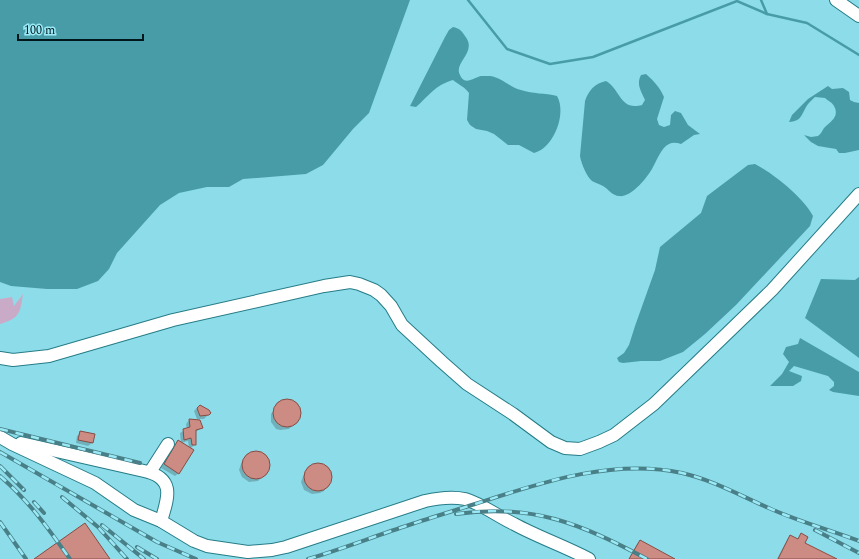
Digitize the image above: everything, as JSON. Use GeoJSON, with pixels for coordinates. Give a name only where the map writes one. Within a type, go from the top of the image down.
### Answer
{"type":"FeatureCollection","features":[{"type":"Feature","properties":{"kind":"lane"},"geometry":{"type":"LineString","coordinates":[[836,0],[859,16]]}},
{"type":"Feature","properties":{"kind":"lane"},"geometry":{"type":"LineString","coordinates":[[0,358],[13,360],[49,356],[173,320],[324,286],[350,282],[374,290],[381,295],[391,306],[402,325],[467,384],[513,414],[551,442],[565,448],[580,449],[614,435],[654,404],[772,290],[859,194]]}},
{"type":"Feature","properties":{"kind":"lane"},"geometry":{"type":"LineString","coordinates":[[5,440],[150,472],[160,478],[164,483],[168,494],[161,521]]}},
{"type":"Feature","properties":{"kind":"lane"},"geometry":{"type":"LineString","coordinates":[[5,440],[95,483],[134,510],[161,521],[207,546],[232,551],[260,552],[286,547],[425,500],[456,497],[476,503],[514,525],[562,545],[589,559]]}},
{"type":"Feature","properties":{"kind":"lane"},"geometry":{"type":"LineString","coordinates":[[150,472],[168,444]]}},
{"type":"Feature","properties":{"kind":"shaded area"},"geometry":{"type":"Polygon","coordinates":[[[23,294],[18,314],[7,322],[0,324],[0,299],[12,297],[14,306],[23,294]]]}},
{"type":"Feature","properties":{"kind":"water"},"geometry":{"type":"Polygon","coordinates":[[[0,0],[410,0],[369,113],[353,129],[323,165],[306,174],[243,179],[229,187],[207,187],[179,193],[160,205],[117,253],[109,269],[98,281],[77,289],[47,289],[11,286],[0,282],[0,0]]]}},
{"type":"Feature","properties":{"kind":"water"},"geometry":{"type":"Polygon","coordinates":[[[453,27],[457,28],[464,34],[468,42],[469,47],[459,71],[464,80],[467,81],[481,76],[490,76],[521,90],[557,96],[560,103],[560,111],[557,129],[553,137],[541,150],[534,153],[519,145],[508,145],[494,134],[476,129],[470,125],[467,120],[469,93],[453,80],[441,85],[416,107],[410,106],[445,37],[449,30],[453,27]]]}},
{"type":"Feature","properties":{"kind":"water"},"geometry":{"type":"Polygon","coordinates":[[[646,74],[652,79],[664,97],[657,119],[659,125],[664,127],[670,125],[671,115],[675,111],[681,113],[688,125],[700,134],[694,135],[681,144],[672,143],[666,146],[651,171],[639,186],[629,194],[617,196],[603,186],[592,181],[586,173],[582,162],[580,156],[585,101],[592,88],[606,81],[615,89],[621,99],[629,105],[642,105],[645,100],[639,81],[641,75],[646,74]]]}},
{"type":"Feature","properties":{"kind":"water"},"geometry":{"type":"Polygon","coordinates":[[[828,86],[832,89],[843,88],[849,92],[850,100],[859,103],[859,150],[839,153],[836,149],[818,146],[804,135],[811,137],[818,136],[835,116],[836,110],[834,106],[825,98],[815,97],[808,104],[800,118],[789,122],[792,115],[808,99],[828,86]]]}},
{"type":"Feature","properties":{"kind":"water"},"geometry":{"type":"Polygon","coordinates":[[[755,164],[779,180],[802,201],[813,216],[810,226],[736,305],[683,352],[660,361],[619,362],[617,358],[624,353],[629,345],[655,270],[660,247],[701,213],[707,196],[748,165],[755,164]]]}},
{"type":"Feature","properties":{"kind":"water"},"geometry":{"type":"Polygon","coordinates":[[[859,277],[859,358],[805,318],[821,279],[855,280],[859,277]]]}},
{"type":"Feature","properties":{"kind":"water"},"geometry":{"type":"Polygon","coordinates":[[[800,338],[859,372],[859,396],[833,392],[829,390],[834,386],[834,382],[828,376],[794,366],[789,371],[802,376],[801,381],[793,386],[770,386],[782,374],[789,362],[783,354],[786,347],[798,344],[800,338]]]}},
{"type":"Feature","properties":{"kind":"building"},"geometry":{"type":"Polygon","coordinates":[[[287,399],[297,403],[301,413],[297,423],[287,427],[277,423],[273,413],[277,403],[287,399]]]}},
{"type":"Feature","properties":{"kind":"building"},"geometry":{"type":"Polygon","coordinates":[[[200,405],[209,410],[211,413],[209,415],[200,416],[197,408],[200,405]]]}},
{"type":"Feature","properties":{"kind":"building"},"geometry":{"type":"Polygon","coordinates":[[[189,419],[200,420],[203,428],[196,430],[196,445],[192,445],[191,438],[184,440],[183,429],[190,427],[189,419]]]}},
{"type":"Feature","properties":{"kind":"building"},"geometry":{"type":"Polygon","coordinates":[[[80,431],[95,434],[93,443],[78,440],[80,431]]]}},
{"type":"Feature","properties":{"kind":"building"},"geometry":{"type":"Polygon","coordinates":[[[178,440],[194,450],[179,474],[164,464],[178,440]]]}},
{"type":"Feature","properties":{"kind":"building"},"geometry":{"type":"Polygon","coordinates":[[[256,451],[266,455],[270,465],[266,475],[256,479],[246,475],[242,465],[246,455],[256,451]]]}},
{"type":"Feature","properties":{"kind":"building"},"geometry":{"type":"Polygon","coordinates":[[[318,463],[328,467],[332,477],[328,487],[318,491],[308,487],[304,477],[308,467],[318,463]]]}},
{"type":"Feature","properties":{"kind":"building"},"geometry":{"type":"Polygon","coordinates":[[[85,523],[110,559],[34,559],[85,523]]]}},
{"type":"Feature","properties":{"kind":"building"},"geometry":{"type":"Polygon","coordinates":[[[801,533],[808,537],[805,543],[837,559],[778,559],[790,535],[798,539],[801,533]]]}},
{"type":"Feature","properties":{"kind":"building"},"geometry":{"type":"Polygon","coordinates":[[[640,540],[675,559],[629,559],[640,540]]]}},
{"type":"Feature","properties":{"kind":"waterway"},"geometry":{"type":"LineString","coordinates":[[468,0],[507,49],[550,64],[593,57],[737,1],[767,14],[807,23],[859,55]]}},
{"type":"Feature","properties":{"kind":"waterway"},"geometry":{"type":"LineString","coordinates":[[761,0],[767,14]]}},
{"type":"Feature","properties":{"kind":"railway"},"geometry":{"type":"LineString","coordinates":[[0,429],[140,463]]}},
{"type":"Feature","properties":{"kind":"railway"},"geometry":{"type":"LineString","coordinates":[[0,452],[157,542],[196,559]]}},
{"type":"Feature","properties":{"kind":"railway"},"geometry":{"type":"LineString","coordinates":[[0,466],[24,490]]}},
{"type":"Feature","properties":{"kind":"railway"},"geometry":{"type":"LineString","coordinates":[[308,559],[417,522],[525,488],[577,475],[629,469],[656,469],[693,476],[716,484],[782,514],[859,541]]}},
{"type":"Feature","properties":{"kind":"railway"},"geometry":{"type":"LineString","coordinates":[[0,476],[29,505],[70,559]]}},
{"type":"Feature","properties":{"kind":"railway"},"geometry":{"type":"LineString","coordinates":[[62,497],[98,527],[127,559]]}},
{"type":"Feature","properties":{"kind":"railway"},"geometry":{"type":"LineString","coordinates":[[34,502],[44,513]]}},
{"type":"Feature","properties":{"kind":"railway"},"geometry":{"type":"LineString","coordinates":[[456,514],[484,511],[509,511],[556,519],[578,526],[647,559]]}},
{"type":"Feature","properties":{"kind":"railway"},"geometry":{"type":"LineString","coordinates":[[0,522],[26,559]]}},
{"type":"Feature","properties":{"kind":"railway"},"geometry":{"type":"LineString","coordinates":[[102,525],[144,559]]}},
{"type":"Feature","properties":{"kind":"railway"},"geometry":{"type":"LineString","coordinates":[[815,530],[859,553]]}},
{"type":"Feature","properties":{"kind":"railway"},"geometry":{"type":"LineString","coordinates":[[137,547],[157,559]]}}]}
